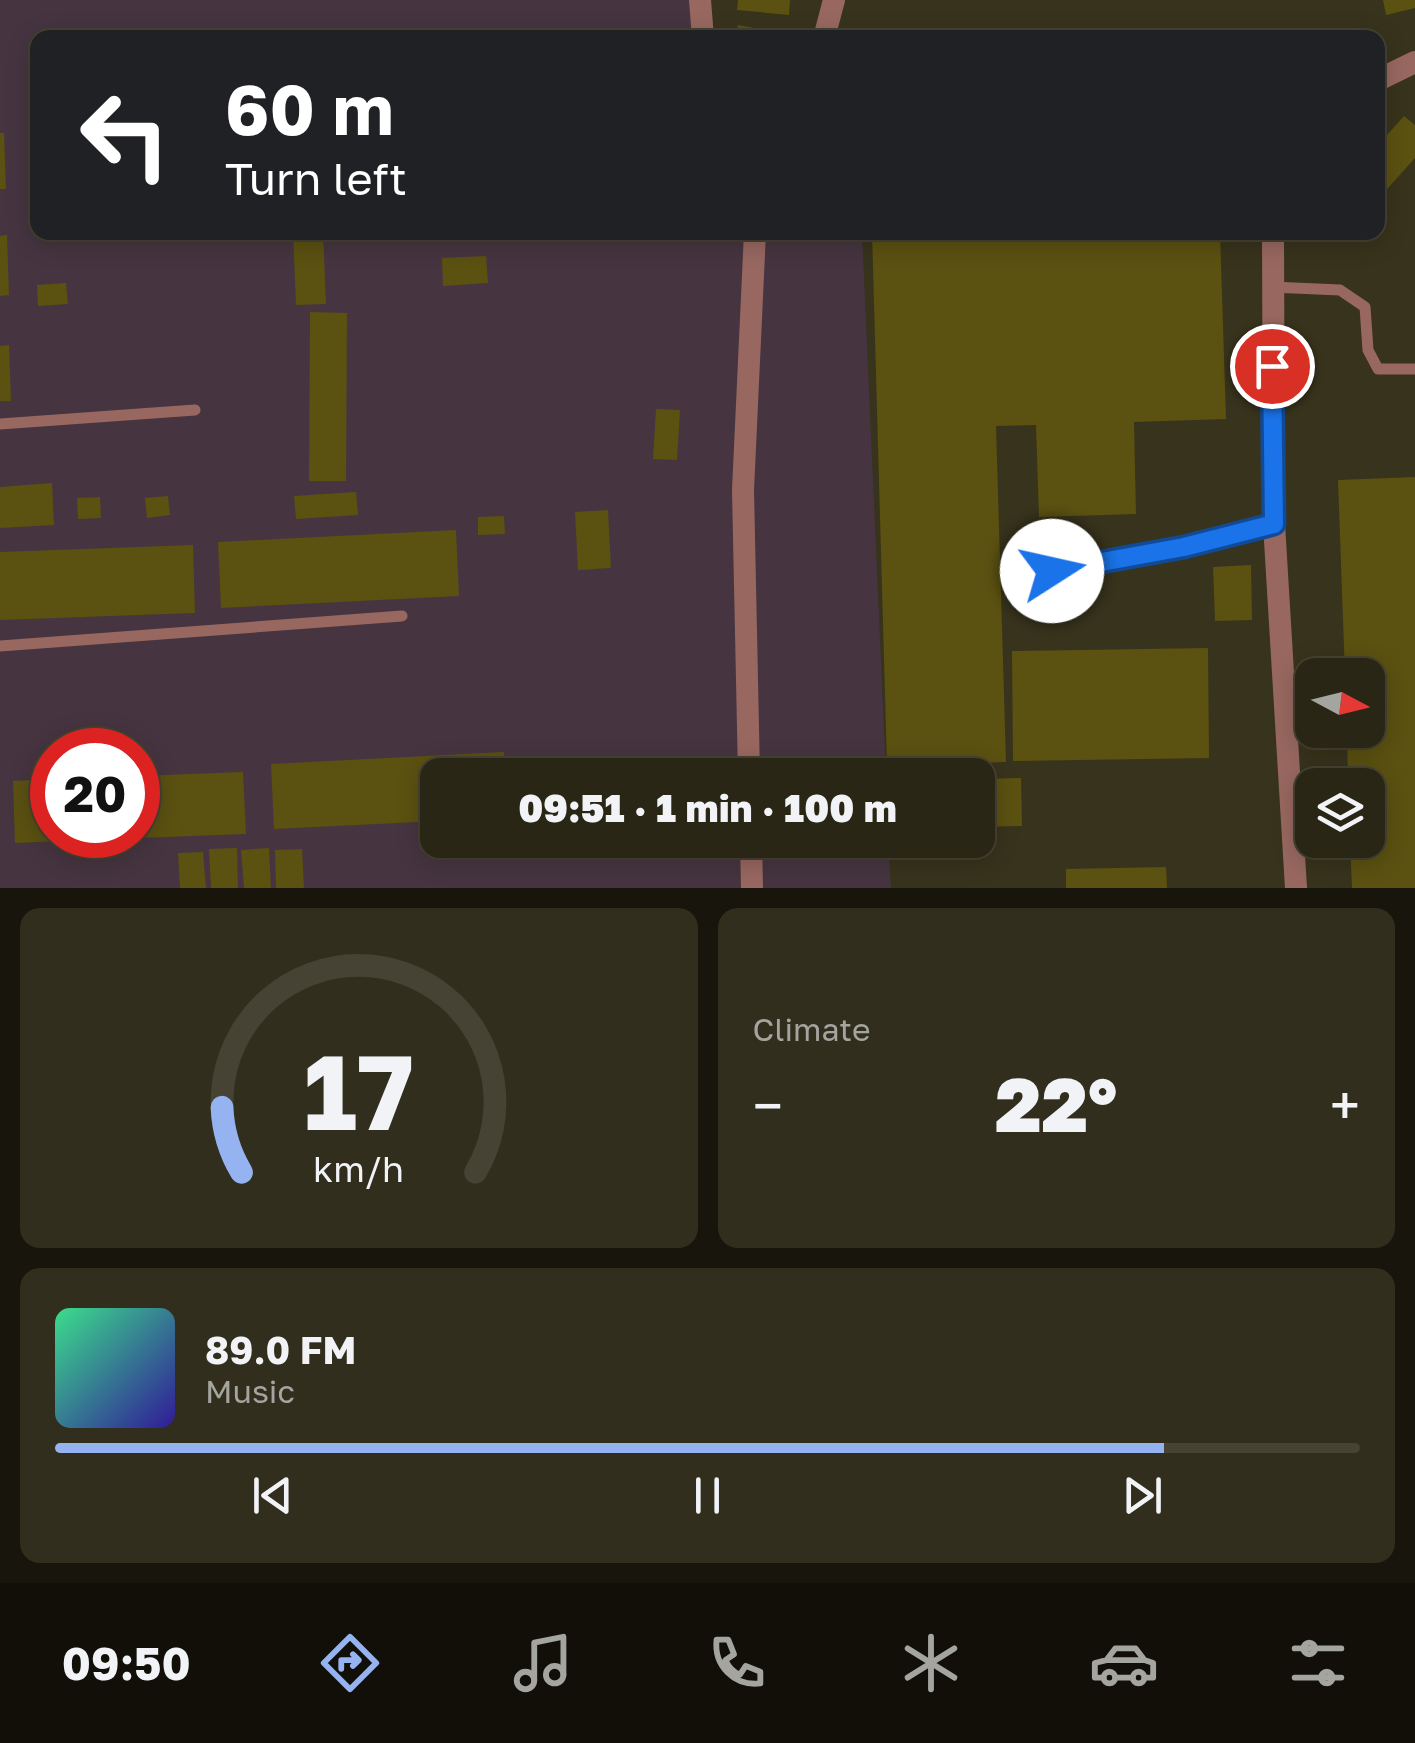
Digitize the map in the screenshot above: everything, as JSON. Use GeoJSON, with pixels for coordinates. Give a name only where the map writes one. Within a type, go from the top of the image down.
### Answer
{"type":"FeatureCollection","features":[{"type":"Feature","properties":{"kind":"street"},"geometry":{"type":"LineString","coordinates":[[700,0],[702,30]]}},
{"type":"Feature","properties":{"kind":"street"},"geometry":{"type":"LineString","coordinates":[[826,30],[834,0]]}},
{"type":"Feature","properties":{"kind":"street"},"geometry":{"type":"LineString","coordinates":[[1385,77],[1415,62]]}},
{"type":"Feature","properties":{"kind":"street"},"geometry":{"type":"LineString","coordinates":[[750,758],[744,490],[755,240]]}},
{"type":"Feature","properties":{"kind":"street"},"geometry":{"type":"LineString","coordinates":[[1272,240],[1274,524],[1296,888]]}},
{"type":"Feature","properties":{"kind":"street"},"geometry":{"type":"LineString","coordinates":[[751,858],[752,888]]}},
{"type":"Feature","properties":{"kind":"lane"},"geometry":{"type":"LineString","coordinates":[[1272,288],[1340,290],[1364,306],[1368,350],[1378,369],[1415,369]]}},
{"type":"Feature","properties":{"kind":"lane"},"geometry":{"type":"LineString","coordinates":[[0,424],[195,410]]}},
{"type":"Feature","properties":{"kind":"lane"},"geometry":{"type":"LineString","coordinates":[[1052,571],[1184,547],[1274,524]]}},
{"type":"Feature","properties":{"kind":"lane"},"geometry":{"type":"LineString","coordinates":[[0,646],[402,616]]}},
{"type":"Feature","properties":{"kind":"shaded area"},"geometry":{"type":"Polygon","coordinates":[[[0,0],[699,0],[701,30],[30,30],[30,240],[862,240],[885,758],[420,758],[420,858],[889,858],[891,888],[0,888],[0,0]]]}},
{"type":"Feature","properties":{"kind":"building"},"geometry":{"type":"Polygon","coordinates":[[[738,0],[790,0],[789,15],[737,10],[738,0]]]}},
{"type":"Feature","properties":{"kind":"building"},"geometry":{"type":"Polygon","coordinates":[[[1383,0],[1415,0],[1415,8],[1386,15],[1383,0]]]}},
{"type":"Feature","properties":{"kind":"building"},"geometry":{"type":"Polygon","coordinates":[[[738,25],[766,30],[737,30],[738,25]]]}},
{"type":"Feature","properties":{"kind":"building"},"geometry":{"type":"Polygon","coordinates":[[[1404,116],[1415,125],[1415,158],[1385,191],[1385,137],[1404,116]]]}},
{"type":"Feature","properties":{"kind":"building"},"geometry":{"type":"Polygon","coordinates":[[[0,133],[4,133],[6,189],[0,189],[0,133]]]}},
{"type":"Feature","properties":{"kind":"building"},"geometry":{"type":"Polygon","coordinates":[[[7,235],[9,295],[0,296],[0,236],[7,235]]]}},
{"type":"Feature","properties":{"kind":"building"},"geometry":{"type":"Polygon","coordinates":[[[293,240],[323,240],[326,304],[296,305],[293,240]]]}},
{"type":"Feature","properties":{"kind":"building"},"geometry":{"type":"Polygon","coordinates":[[[872,240],[1220,240],[1226,419],[1134,422],[1136,514],[1039,517],[1036,425],[996,426],[1006,762],[995,762],[995,758],[887,758],[872,240]]]}},
{"type":"Feature","properties":{"kind":"building"},"geometry":{"type":"Polygon","coordinates":[[[486,256],[488,283],[443,286],[442,258],[486,256]]]}},
{"type":"Feature","properties":{"kind":"building"},"geometry":{"type":"Polygon","coordinates":[[[66,283],[68,304],[38,306],[37,285],[66,283]]]}},
{"type":"Feature","properties":{"kind":"building"},"geometry":{"type":"Polygon","coordinates":[[[310,312],[347,313],[346,481],[309,481],[310,312]]]}},
{"type":"Feature","properties":{"kind":"building"},"geometry":{"type":"Polygon","coordinates":[[[9,345],[11,401],[0,401],[0,346],[9,345]]]}},
{"type":"Feature","properties":{"kind":"building"},"geometry":{"type":"Polygon","coordinates":[[[656,409],[680,410],[677,460],[653,459],[656,409]]]}},
{"type":"Feature","properties":{"kind":"building"},"geometry":{"type":"Polygon","coordinates":[[[1415,477],[1415,888],[1352,888],[1351,858],[1385,858],[1385,768],[1348,768],[1347,748],[1385,748],[1385,658],[1344,658],[1338,480],[1415,477]]]}},
{"type":"Feature","properties":{"kind":"building"},"geometry":{"type":"Polygon","coordinates":[[[52,483],[54,525],[0,528],[0,487],[52,483]]]}},
{"type":"Feature","properties":{"kind":"building"},"geometry":{"type":"Polygon","coordinates":[[[356,492],[358,515],[296,519],[294,496],[356,492]]]}},
{"type":"Feature","properties":{"kind":"building"},"geometry":{"type":"Polygon","coordinates":[[[168,496],[170,515],[147,518],[145,498],[168,496]]]}},
{"type":"Feature","properties":{"kind":"building"},"geometry":{"type":"Polygon","coordinates":[[[100,497],[101,518],[78,519],[77,498],[100,497]]]}},
{"type":"Feature","properties":{"kind":"building"},"geometry":{"type":"Polygon","coordinates":[[[608,510],[611,568],[578,570],[575,512],[608,510]]]}},
{"type":"Feature","properties":{"kind":"building"},"geometry":{"type":"Polygon","coordinates":[[[504,516],[505,534],[478,535],[478,517],[504,516]]]}},
{"type":"Feature","properties":{"kind":"building"},"geometry":{"type":"Polygon","coordinates":[[[456,530],[459,596],[221,608],[218,542],[456,530]]]}},
{"type":"Feature","properties":{"kind":"building"},"geometry":{"type":"Polygon","coordinates":[[[193,545],[195,613],[0,620],[0,552],[193,545]]]}},
{"type":"Feature","properties":{"kind":"building"},"geometry":{"type":"Polygon","coordinates":[[[1251,565],[1252,620],[1215,621],[1213,567],[1251,565]]]}},
{"type":"Feature","properties":{"kind":"building"},"geometry":{"type":"Polygon","coordinates":[[[1208,648],[1209,758],[1013,761],[1012,651],[1208,648]]]}},
{"type":"Feature","properties":{"kind":"building"},"geometry":{"type":"Polygon","coordinates":[[[504,752],[505,758],[420,758],[420,822],[274,829],[271,764],[504,752]]]}},
{"type":"Feature","properties":{"kind":"building"},"geometry":{"type":"Polygon","coordinates":[[[243,772],[246,834],[160,837],[160,775],[243,772]]]}},
{"type":"Feature","properties":{"kind":"building"},"geometry":{"type":"Polygon","coordinates":[[[1021,778],[1022,826],[995,827],[995,779],[1021,778]]]}},
{"type":"Feature","properties":{"kind":"building"},"geometry":{"type":"Polygon","coordinates":[[[30,780],[30,842],[15,843],[13,781],[30,780]]]}},
{"type":"Feature","properties":{"kind":"building"},"geometry":{"type":"Polygon","coordinates":[[[237,848],[238,888],[211,888],[209,849],[237,848]]]}},
{"type":"Feature","properties":{"kind":"building"},"geometry":{"type":"Polygon","coordinates":[[[269,848],[271,888],[244,888],[241,850],[269,848]]]}},
{"type":"Feature","properties":{"kind":"building"},"geometry":{"type":"Polygon","coordinates":[[[302,849],[304,888],[276,888],[275,850],[302,849]]]}},
{"type":"Feature","properties":{"kind":"building"},"geometry":{"type":"Polygon","coordinates":[[[203,852],[206,888],[180,888],[178,853],[203,852]]]}},
{"type":"Feature","properties":{"kind":"building"},"geometry":{"type":"Polygon","coordinates":[[[1166,867],[1167,888],[1066,888],[1066,869],[1166,867]]]}},
{"type":"Feature","properties":{"kind":"route"},"geometry":{"type":"LineString","coordinates":[[1052,571],[1184,547],[1274,524],[1272,366]]}}]}
